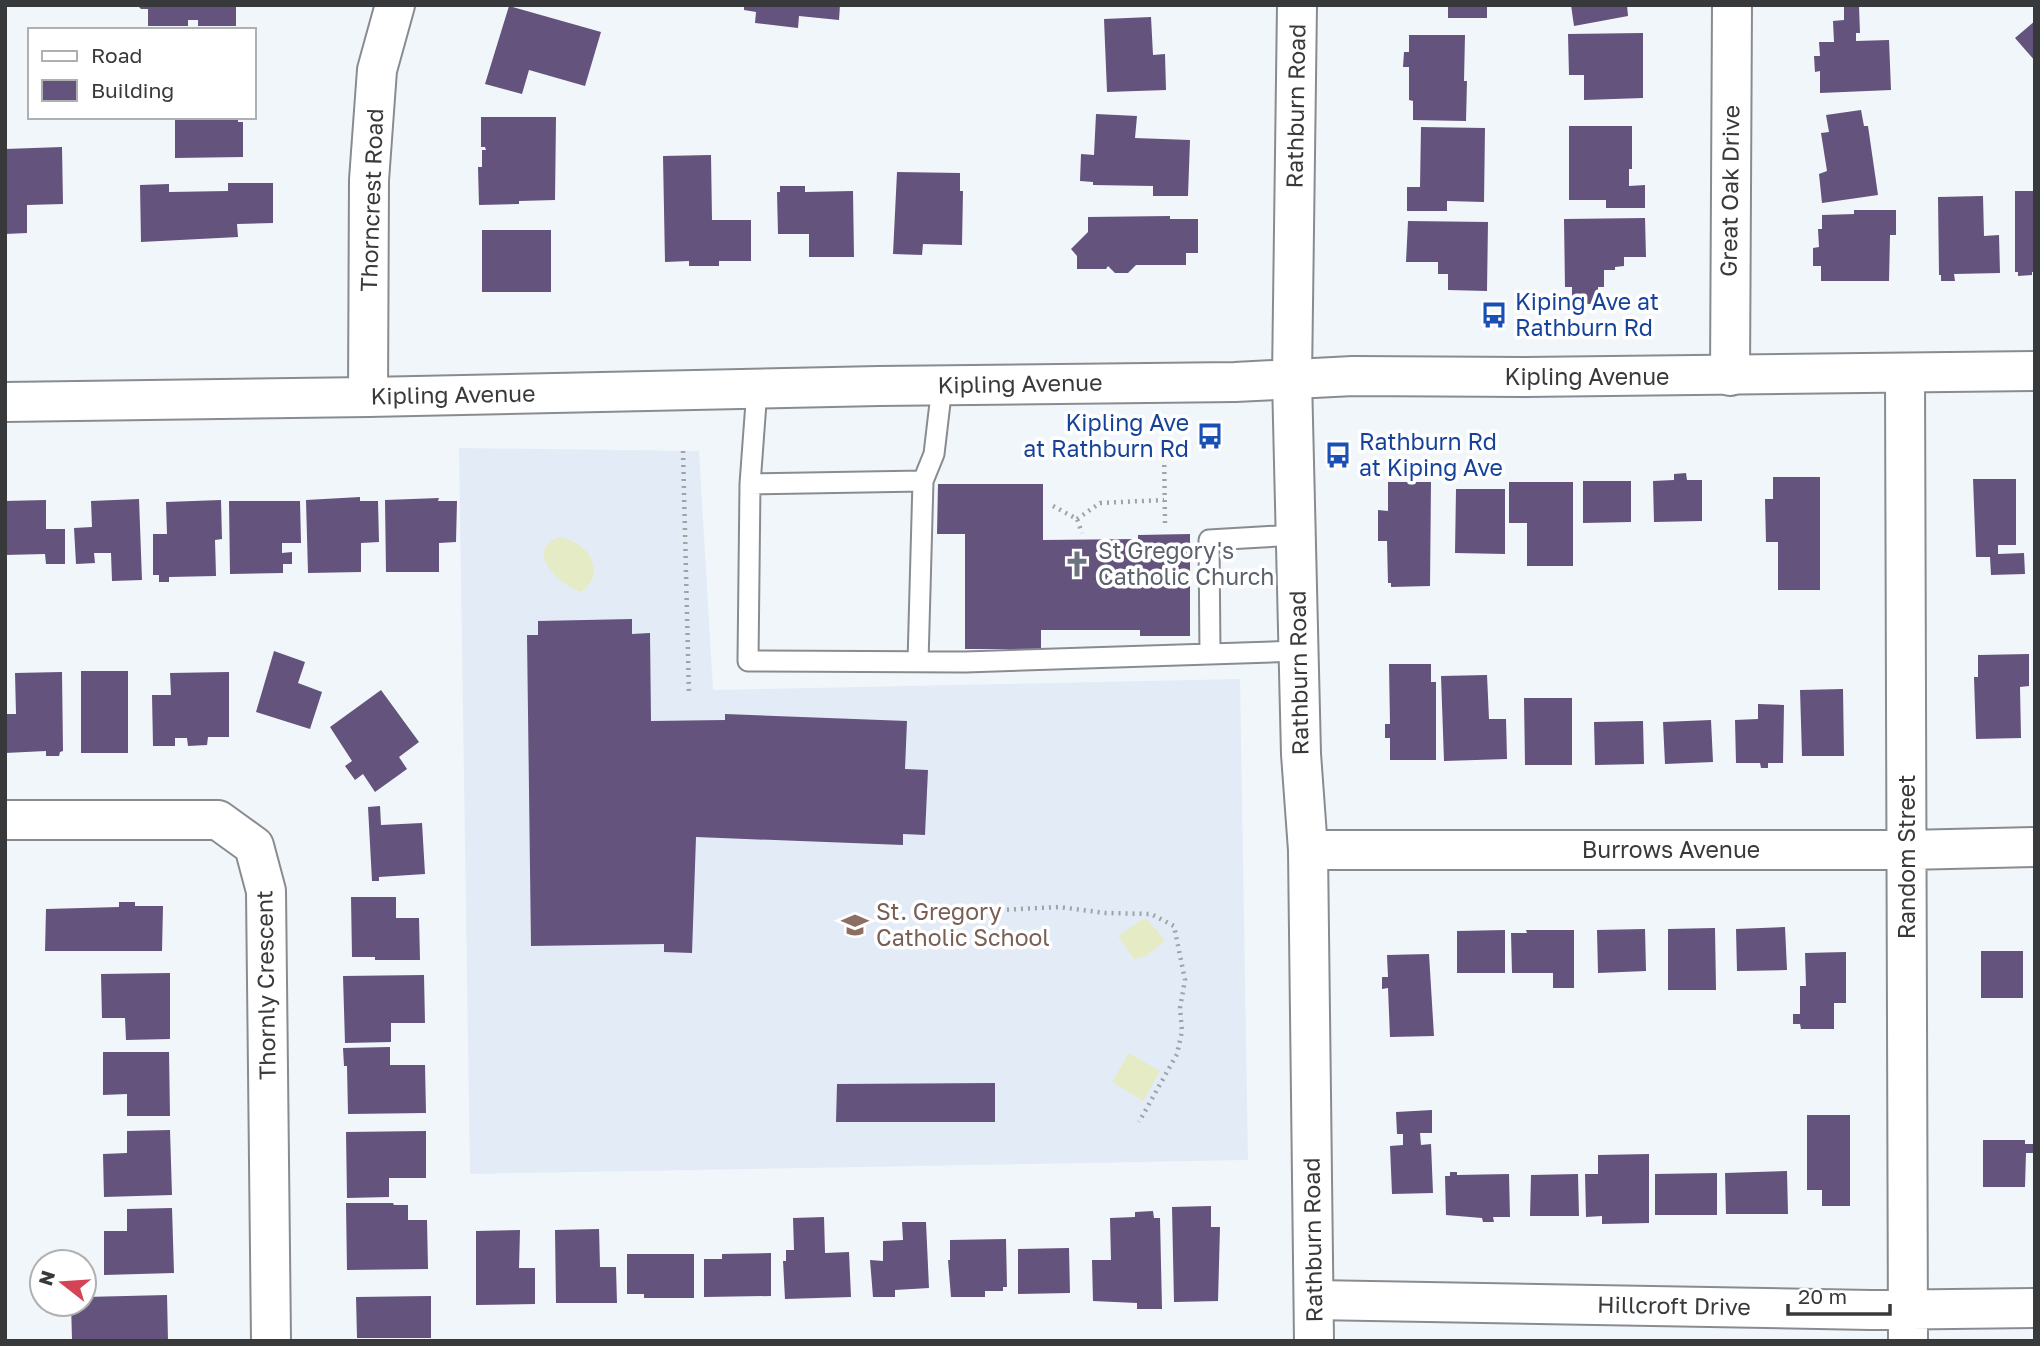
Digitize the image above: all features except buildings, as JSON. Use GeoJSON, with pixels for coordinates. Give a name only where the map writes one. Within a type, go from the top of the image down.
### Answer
{"type":"FeatureCollection","features":[{"type":"Feature","properties":{"kind":"street","name":"Thorncrest Road"},"geometry":{"type":"LineString","coordinates":[[369,397],[369,180],[377,70],[395,5]]}},
{"type":"Feature","properties":{"kind":"street","name":"Rathburn Road"},"geometry":{"type":"LineString","coordinates":[[1297,5],[1292,379],[1301,754],[1308,850],[1314,1341]]}},
{"type":"Feature","properties":{"kind":"street","name":"Great Oak Drive"},"geometry":{"type":"LineString","coordinates":[[1730,376],[1732,5]]}},
{"type":"Feature","properties":{"kind":"street","name":"Kipling Avenue"},"geometry":{"type":"LineString","coordinates":[[5,402],[1236,382],[1353,376],[1730,376],[2035,371]]}},
{"type":"Feature","properties":{"kind":"street","name":"Random Street"},"geometry":{"type":"LineString","coordinates":[[1905,374],[1908,1325]]}},
{"type":"Feature","properties":{"kind":"street","name":"Thornly Crescent"},"geometry":{"type":"LineString","coordinates":[[5,820],[218,820],[254,846],[266,891],[271,1341]]}},
{"type":"Feature","properties":{"kind":"street","name":"Burrows Avenue"},"geometry":{"type":"LineString","coordinates":[[1308,850],[1907,850],[2035,847]]}},
{"type":"Feature","properties":{"kind":"street","name":"Hillcroft Drive"},"geometry":{"type":"LineString","coordinates":[[1314,1300],[1908,1325],[2035,1308]]}},
{"type":"Feature","properties":{"kind":"lane"},"geometry":{"type":"LineString","coordinates":[[918,662],[923,481],[934,454],[942,386]]}},
{"type":"Feature","properties":{"kind":"lane"},"geometry":{"type":"LineString","coordinates":[[757,389],[750,484],[748,661],[918,662],[1298,651]]}},
{"type":"Feature","properties":{"kind":"lane"},"geometry":{"type":"LineString","coordinates":[[750,484],[923,481]]}},
{"type":"Feature","properties":{"kind":"lane"},"geometry":{"type":"LineString","coordinates":[[1210,654],[1209,540],[1296,536]]}},
{"type":"Feature","properties":{"kind":"path"},"geometry":{"type":"LineString","coordinates":[[1164,444],[1165,524]]}},
{"type":"Feature","properties":{"kind":"path"},"geometry":{"type":"LineString","coordinates":[[682,451],[689,695]]}},
{"type":"Feature","properties":{"kind":"path"},"geometry":{"type":"LineString","coordinates":[[1077,519],[1100,503],[1164,500]]}},
{"type":"Feature","properties":{"kind":"path"},"geometry":{"type":"LineString","coordinates":[[1053,506],[1077,519],[1082,533]]}},
{"type":"Feature","properties":{"kind":"path"},"geometry":{"type":"LineString","coordinates":[[1000,910],[1059,907],[1106,913],[1150,914],[1174,926],[1185,980],[1180,1009],[1182,1031],[1177,1054],[1139,1122]]}},
{"type":"Feature","properties":{"kind":"shaded area","name":"St. Gregory Catholic School"},"geometry":{"type":"Polygon","coordinates":[[[459,448],[699,451],[713,690],[1240,679],[1248,1160],[470,1174],[459,448]]]}},
{"type":"Feature","properties":{"kind":"green space"},"geometry":{"type":"Polygon","coordinates":[[[559,537],[578,544],[591,558],[593,576],[581,592],[555,575],[544,559],[544,551],[549,543],[559,537]]]}},
{"type":"Feature","properties":{"kind":"green space"},"geometry":{"type":"Polygon","coordinates":[[[1143,919],[1148,920],[1165,941],[1146,956],[1134,959],[1118,936],[1143,919]]]}},
{"type":"Feature","properties":{"kind":"green space"},"geometry":{"type":"Polygon","coordinates":[[[1129,1053],[1160,1071],[1143,1101],[1112,1082],[1129,1053]]]}},
{"type":"Feature","properties":{"kind":"place","name":"Kiping Ave at Rathburn Rd"},"geometry":{"type":"Point","coordinates":[1494,315]}},
{"type":"Feature","properties":{"kind":"place","name":"Kipling Ave at Rathburn Rd"},"geometry":{"type":"Point","coordinates":[1210,436]}},
{"type":"Feature","properties":{"kind":"place","name":"Rathburn Rd at Kiping Ave"},"geometry":{"type":"Point","coordinates":[1338,455]}},
{"type":"Feature","properties":{"kind":"place","name":"St Gregory's Catholic Church"},"geometry":{"type":"Point","coordinates":[1077,564]}},
{"type":"Feature","properties":{"kind":"place","name":"St. Gregory Catholic School"},"geometry":{"type":"Point","coordinates":[855,925]}}]}
